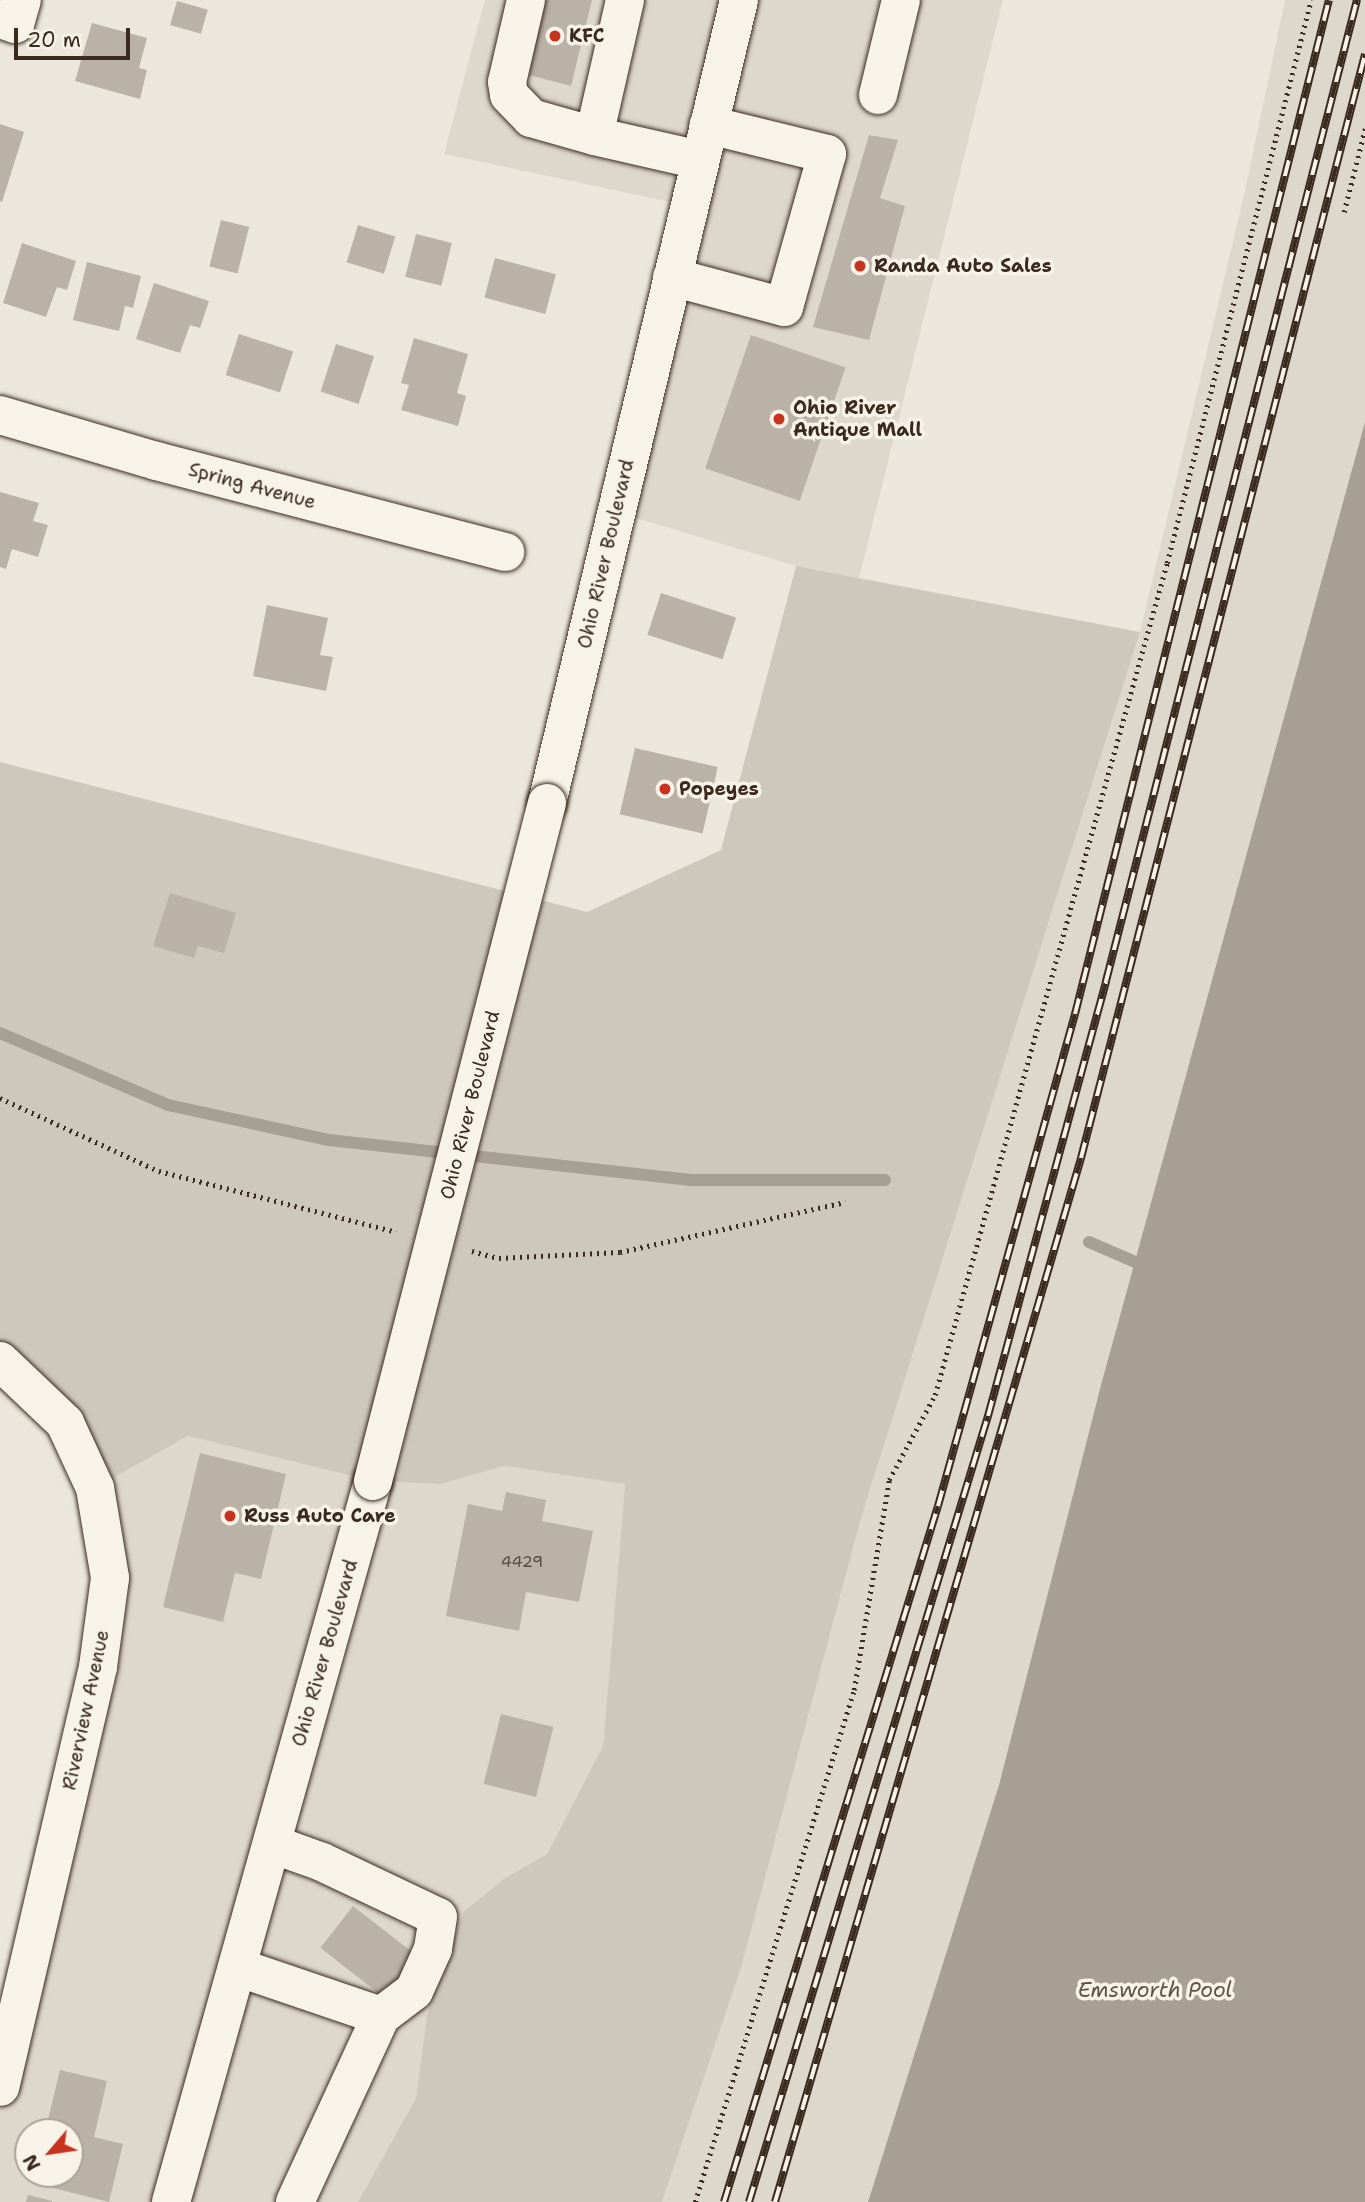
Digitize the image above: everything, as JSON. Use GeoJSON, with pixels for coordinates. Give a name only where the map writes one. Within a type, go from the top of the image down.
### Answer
{"type":"FeatureCollection","features":[{"type":"Feature","properties":{"kind":"main road"},"geometry":{"type":"LineString","coordinates":[[0,19],[15,24],[22,0]]}},
{"type":"Feature","properties":{"kind":"main road"},"geometry":{"type":"LineString","coordinates":[[526,0],[507,82],[509,95],[531,118],[594,136],[827,154],[784,307],[672,277]]}},
{"type":"Feature","properties":{"kind":"main road"},"geometry":{"type":"LineString","coordinates":[[594,136],[625,0]]}},
{"type":"Feature","properties":{"kind":"main road","name":"Ohio River Boulevard"},"geometry":{"type":"LineString","coordinates":[[176,2201],[237,1967],[373,1481],[547,803],[739,0]]}},
{"type":"Feature","properties":{"kind":"main road"},"geometry":{"type":"LineString","coordinates":[[878,94],[901,0]]}},
{"type":"Feature","properties":{"kind":"main road","name":"Spring Avenue"},"geometry":{"type":"LineString","coordinates":[[0,415],[156,461],[505,552]]}},
{"type":"Feature","properties":{"kind":"main road","name":"Riverview Avenue"},"geometry":{"type":"LineString","coordinates":[[0,1361],[65,1423],[95,1488],[110,1578],[98,1667],[5,2043],[0,2087]]}},
{"type":"Feature","properties":{"kind":"main road"},"geometry":{"type":"LineString","coordinates":[[272,1844],[323,1862],[438,1917],[433,1949],[414,1991],[381,2016],[295,2202]]}},
{"type":"Feature","properties":{"kind":"main road"},"geometry":{"type":"LineString","coordinates":[[237,1967],[381,2016]]}},
{"type":"Feature","properties":{"kind":"path"},"geometry":{"type":"LineString","coordinates":[[695,2202],[854,1690],[889,1480],[939,1382],[1167,563],[1311,0]]}},
{"type":"Feature","properties":{"kind":"path"},"geometry":{"type":"LineString","coordinates":[[1345,212],[1365,129]]}},
{"type":"Feature","properties":{"kind":"shaded area"},"geometry":{"type":"Polygon","coordinates":[[[485,0],[1003,0],[859,578],[796,566],[616,512],[689,206],[444,154],[485,0]]]}},
{"type":"Feature","properties":{"kind":"shaded area"},"geometry":{"type":"Polygon","coordinates":[[[1285,0],[1365,0],[1365,422],[1101,1385],[999,1785],[868,2202],[662,2202],[741,1968],[861,1518],[1140,632],[1245,191],[1285,0]]]}},
{"type":"Feature","properties":{"kind":"shaded area"},"geometry":{"type":"Polygon","coordinates":[[[796,566],[1140,632],[861,1518],[741,1968],[662,2202],[358,2202],[416,2098],[427,2015],[463,1912],[505,1878],[547,1854],[603,1746],[625,1484],[504,1466],[440,1484],[373,1481],[188,1436],[95,1488],[0,1361],[0,762],[587,912],[721,850],[796,566]]]}},
{"type":"Feature","properties":{"kind":"shaded area"},"geometry":{"type":"Polygon","coordinates":[[[188,1436],[373,1481],[440,1484],[503,1466],[625,1483],[603,1746],[547,1854],[505,1878],[463,1912],[427,2015],[416,2098],[358,2202],[0,2202],[0,2087],[98,1667],[95,1488],[188,1436]]]}},
{"type":"Feature","properties":{"kind":"water","name":"Emsworth Pool"},"geometry":{"type":"Polygon","coordinates":[[[1365,422],[1365,2202],[868,2202],[999,1785],[1101,1385],[1365,422]]]}},
{"type":"Feature","properties":{"kind":"building","name":"KFC"},"geometry":{"type":"Polygon","coordinates":[[[535,0],[592,0],[571,86],[518,72],[535,0]]]}},
{"type":"Feature","properties":{"kind":"building"},"geometry":{"type":"Polygon","coordinates":[[[177,1],[208,10],[201,34],[170,25],[177,1]]]}},
{"type":"Feature","properties":{"kind":"building"},"geometry":{"type":"Polygon","coordinates":[[[92,23],[147,38],[139,68],[147,70],[140,99],[75,81],[92,23]]]}},
{"type":"Feature","properties":{"kind":"building"},"geometry":{"type":"Polygon","coordinates":[[[0,124],[24,132],[2,202],[0,201],[0,124]]]}},
{"type":"Feature","properties":{"kind":"building","name":"Randa Auto Sales"},"geometry":{"type":"Polygon","coordinates":[[[869,135],[898,140],[880,198],[905,206],[869,340],[813,327],[869,135]]]}},
{"type":"Feature","properties":{"kind":"building"},"geometry":{"type":"Polygon","coordinates":[[[221,220],[249,227],[238,274],[209,267],[221,220]]]}},
{"type":"Feature","properties":{"kind":"building"},"geometry":{"type":"Polygon","coordinates":[[[358,225],[395,236],[384,274],[347,262],[358,225]]]}},
{"type":"Feature","properties":{"kind":"building"},"geometry":{"type":"Polygon","coordinates":[[[416,234],[452,243],[441,286],[405,277],[416,234]]]}},
{"type":"Feature","properties":{"kind":"building"},"geometry":{"type":"Polygon","coordinates":[[[22,243],[76,261],[67,290],[57,287],[46,317],[3,303],[22,243]]]}},
{"type":"Feature","properties":{"kind":"building"},"geometry":{"type":"Polygon","coordinates":[[[495,258],[556,274],[545,314],[484,298],[495,258]]]}},
{"type":"Feature","properties":{"kind":"building"},"geometry":{"type":"Polygon","coordinates":[[[87,262],[141,276],[133,308],[125,306],[119,331],[73,320],[87,262]]]}},
{"type":"Feature","properties":{"kind":"building"},"geometry":{"type":"Polygon","coordinates":[[[154,283],[209,301],[200,328],[190,325],[180,353],[136,339],[154,283]]]}},
{"type":"Feature","properties":{"kind":"building"},"geometry":{"type":"Polygon","coordinates":[[[239,334],[293,352],[280,393],[226,375],[239,334]]]}},
{"type":"Feature","properties":{"kind":"building","name":"Ohio River Antique Mall"},"geometry":{"type":"Polygon","coordinates":[[[751,335],[846,368],[800,501],[705,468],[751,335]]]}},
{"type":"Feature","properties":{"kind":"building"},"geometry":{"type":"Polygon","coordinates":[[[414,338],[468,354],[457,393],[466,396],[458,426],[401,410],[409,385],[401,383],[414,338]]]}},
{"type":"Feature","properties":{"kind":"building"},"geometry":{"type":"Polygon","coordinates":[[[336,344],[374,356],[359,404],[321,392],[336,344]]]}},
{"type":"Feature","properties":{"kind":"building"},"geometry":{"type":"Polygon","coordinates":[[[0,492],[39,503],[33,521],[48,525],[38,557],[12,549],[6,569],[0,567],[0,492]]]}},
{"type":"Feature","properties":{"kind":"building"},"geometry":{"type":"Polygon","coordinates":[[[661,593],[736,617],[723,659],[647,635],[661,593]]]}},
{"type":"Feature","properties":{"kind":"building"},"geometry":{"type":"Polygon","coordinates":[[[267,605],[328,618],[320,655],[333,657],[326,691],[253,676],[267,605]]]}},
{"type":"Feature","properties":{"kind":"building","name":"Popeyes"},"geometry":{"type":"Polygon","coordinates":[[[635,748],[718,767],[703,833],[620,814],[635,748]]]}},
{"type":"Feature","properties":{"kind":"building"},"geometry":{"type":"Polygon","coordinates":[[[170,893],[236,913],[224,953],[198,946],[194,958],[153,946],[170,893]]]}},
{"type":"Feature","properties":{"kind":"building","name":"Russ Auto Care"},"geometry":{"type":"Polygon","coordinates":[[[200,1453],[286,1474],[261,1579],[235,1573],[223,1622],[163,1607],[200,1453]]]}},
{"type":"Feature","properties":{"kind":"building"},"geometry":{"type":"Polygon","coordinates":[[[506,1492],[546,1500],[542,1521],[593,1531],[579,1602],[526,1592],[519,1631],[446,1616],[468,1504],[502,1511],[506,1492]]]}},
{"type":"Feature","properties":{"kind":"building"},"geometry":{"type":"Polygon","coordinates":[[[501,1714],[553,1727],[536,1797],[484,1784],[501,1714]]]}},
{"type":"Feature","properties":{"kind":"building"},"geometry":{"type":"Polygon","coordinates":[[[353,1906],[417,1956],[384,1998],[320,1948],[353,1906]]]}},
{"type":"Feature","properties":{"kind":"building"},"geometry":{"type":"Polygon","coordinates":[[[60,2070],[107,2081],[94,2137],[123,2144],[109,2202],[53,2188],[84,2188],[84,2118],[48,2118],[60,2070]]]}},
{"type":"Feature","properties":{"kind":"building"},"geometry":{"type":"Polygon","coordinates":[[[28,2195],[52,2201],[52,2202],[26,2202],[28,2195]]]}},
{"type":"Feature","properties":{"kind":"waterway"},"geometry":{"type":"LineString","coordinates":[[0,1033],[168,1105],[329,1140],[689,1180],[885,1180]]}},
{"type":"Feature","properties":{"kind":"waterway"},"geometry":{"type":"LineString","coordinates":[[1089,1242],[1149,1268]]}},
{"type":"Feature","properties":{"kind":"railway"},"geometry":{"type":"LineString","coordinates":[[724,2202],[938,1506],[1075,1014],[1329,0]]}},
{"type":"Feature","properties":{"kind":"railway"},"geometry":{"type":"LineString","coordinates":[[749,2202],[988,1416],[1106,981],[1357,0]]}},
{"type":"Feature","properties":{"kind":"railway"},"geometry":{"type":"LineString","coordinates":[[775,2202],[1081,1158],[1365,54]]}},
{"type":"Feature","properties":{"kind":"place","name":"KFC"},"geometry":{"type":"Point","coordinates":[555,36]}},
{"type":"Feature","properties":{"kind":"place","name":"Randa Auto Sales"},"geometry":{"type":"Point","coordinates":[860,266]}},
{"type":"Feature","properties":{"kind":"place","name":"Ohio River Antique Mall"},"geometry":{"type":"Point","coordinates":[779,419]}},
{"type":"Feature","properties":{"kind":"place","name":"Popeyes"},"geometry":{"type":"Point","coordinates":[665,789]}},
{"type":"Feature","properties":{"kind":"place","name":"Russ Auto Care"},"geometry":{"type":"Point","coordinates":[230,1516]}}]}
